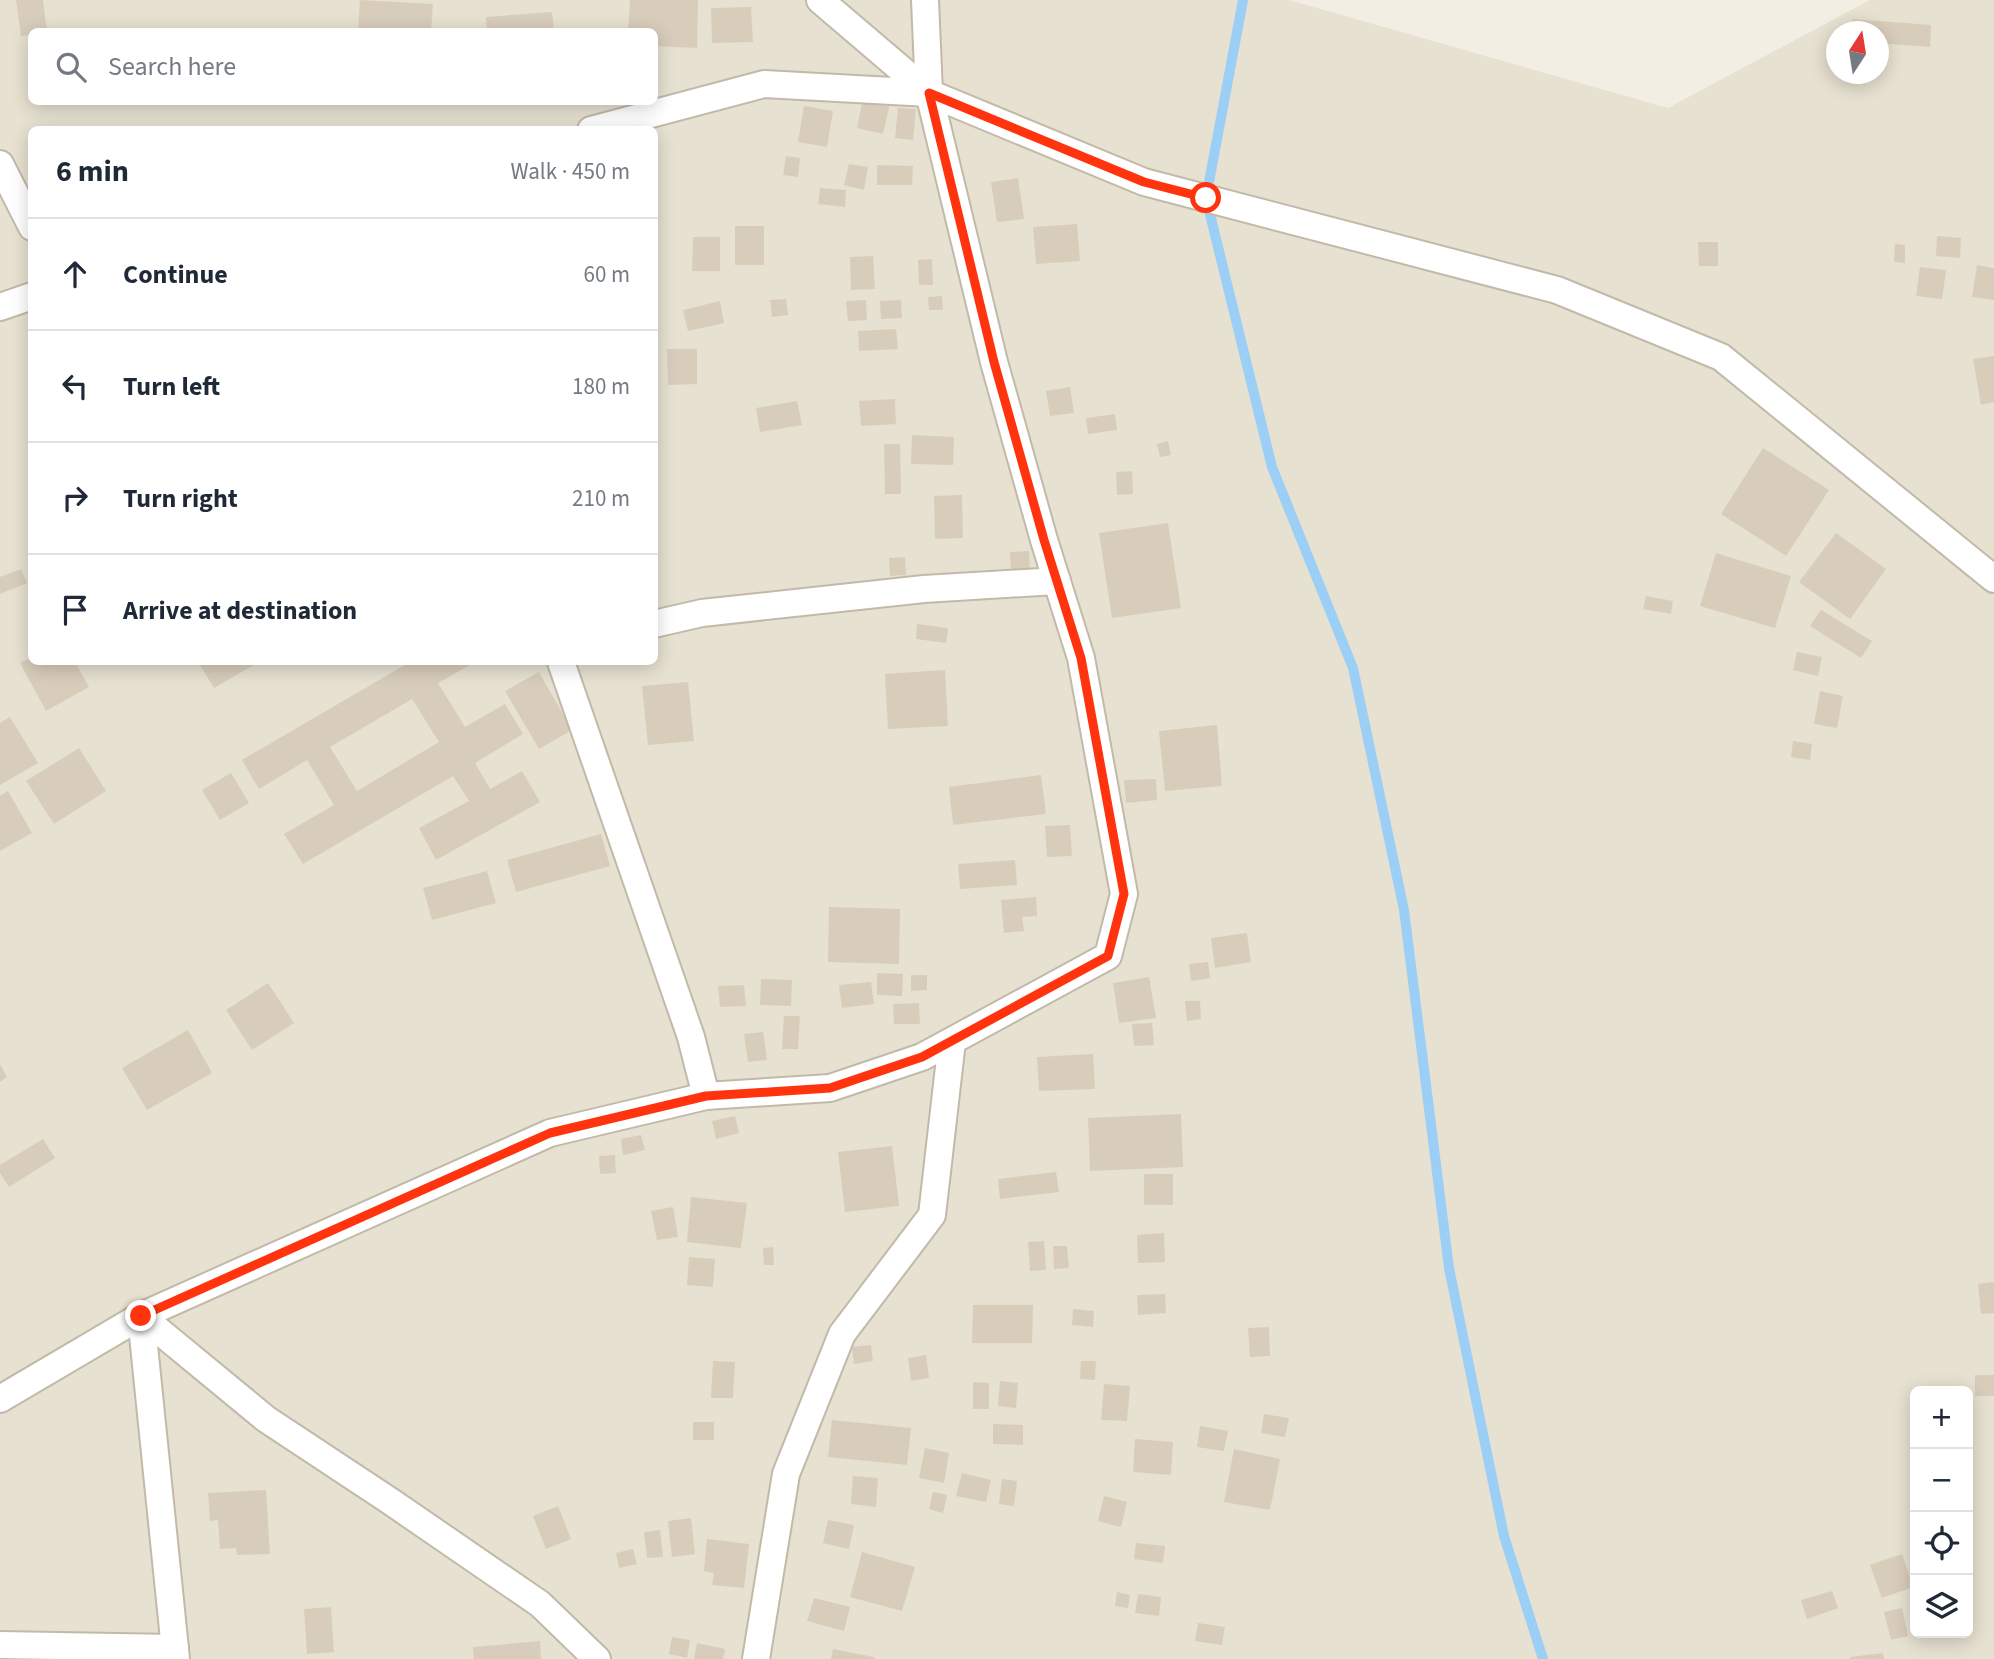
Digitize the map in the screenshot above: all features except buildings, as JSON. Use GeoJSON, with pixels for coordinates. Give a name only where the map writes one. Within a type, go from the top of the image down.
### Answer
{"type":"FeatureCollection","features":[{"type":"Feature","properties":{"kind":"street"},"geometry":{"type":"LineString","coordinates":[[821,0],[929,93],[1144,182],[1557,290],[1721,357],[1994,579]]}},
{"type":"Feature","properties":{"kind":"street"},"geometry":{"type":"LineString","coordinates":[[0,1399],[141,1316],[550,1133],[706,1096],[830,1088],[922,1057],[1108,956],[1124,894],[1081,658],[994,362],[929,93],[925,0]]}},
{"type":"Feature","properties":{"kind":"street"},"geometry":{"type":"LineString","coordinates":[[606,126],[764,84],[929,93]]}},
{"type":"Feature","properties":{"kind":"street"},"geometry":{"type":"LineString","coordinates":[[0,164],[28,220]]}},
{"type":"Feature","properties":{"kind":"street"},"geometry":{"type":"LineString","coordinates":[[0,307],[28,297]]}},
{"type":"Feature","properties":{"kind":"street"},"geometry":{"type":"LineString","coordinates":[[658,623],[702,613],[910,591],[1057,581]]}},
{"type":"Feature","properties":{"kind":"street"},"geometry":{"type":"LineString","coordinates":[[562,665],[691,1037],[706,1096]]}},
{"type":"Feature","properties":{"kind":"street"},"geometry":{"type":"LineString","coordinates":[[756,1659],[786,1474],[842,1334],[932,1215],[952,1041]]}},
{"type":"Feature","properties":{"kind":"street"},"geometry":{"type":"LineString","coordinates":[[0,1645],[175,1654],[141,1316]]}},
{"type":"Feature","properties":{"kind":"street"},"geometry":{"type":"LineString","coordinates":[[141,1316],[266,1419],[540,1604],[597,1659]]}},
{"type":"Feature","properties":{"kind":"shaded area"},"geometry":{"type":"Polygon","coordinates":[[[0,0],[1289,0],[1668,108],[1826,24],[1826,84],[1889,84],[1889,21],[1831,21],[1870,0],[1994,0],[1994,1659],[0,1659],[0,0]]]}},
{"type":"Feature","properties":{"kind":"waterway"},"geometry":{"type":"LineString","coordinates":[[1243,0],[1206,198],[1272,467],[1353,668],[1404,910],[1449,1268],[1504,1536],[1543,1659]]}},
{"type":"Feature","properties":{"kind":"route"},"geometry":{"type":"LineString","coordinates":[[141,1316],[550,1133],[706,1096],[830,1088],[922,1057],[1108,956],[1124,894],[1081,658],[1044,540],[994,362],[929,93],[1144,182],[1206,198]]}}]}
